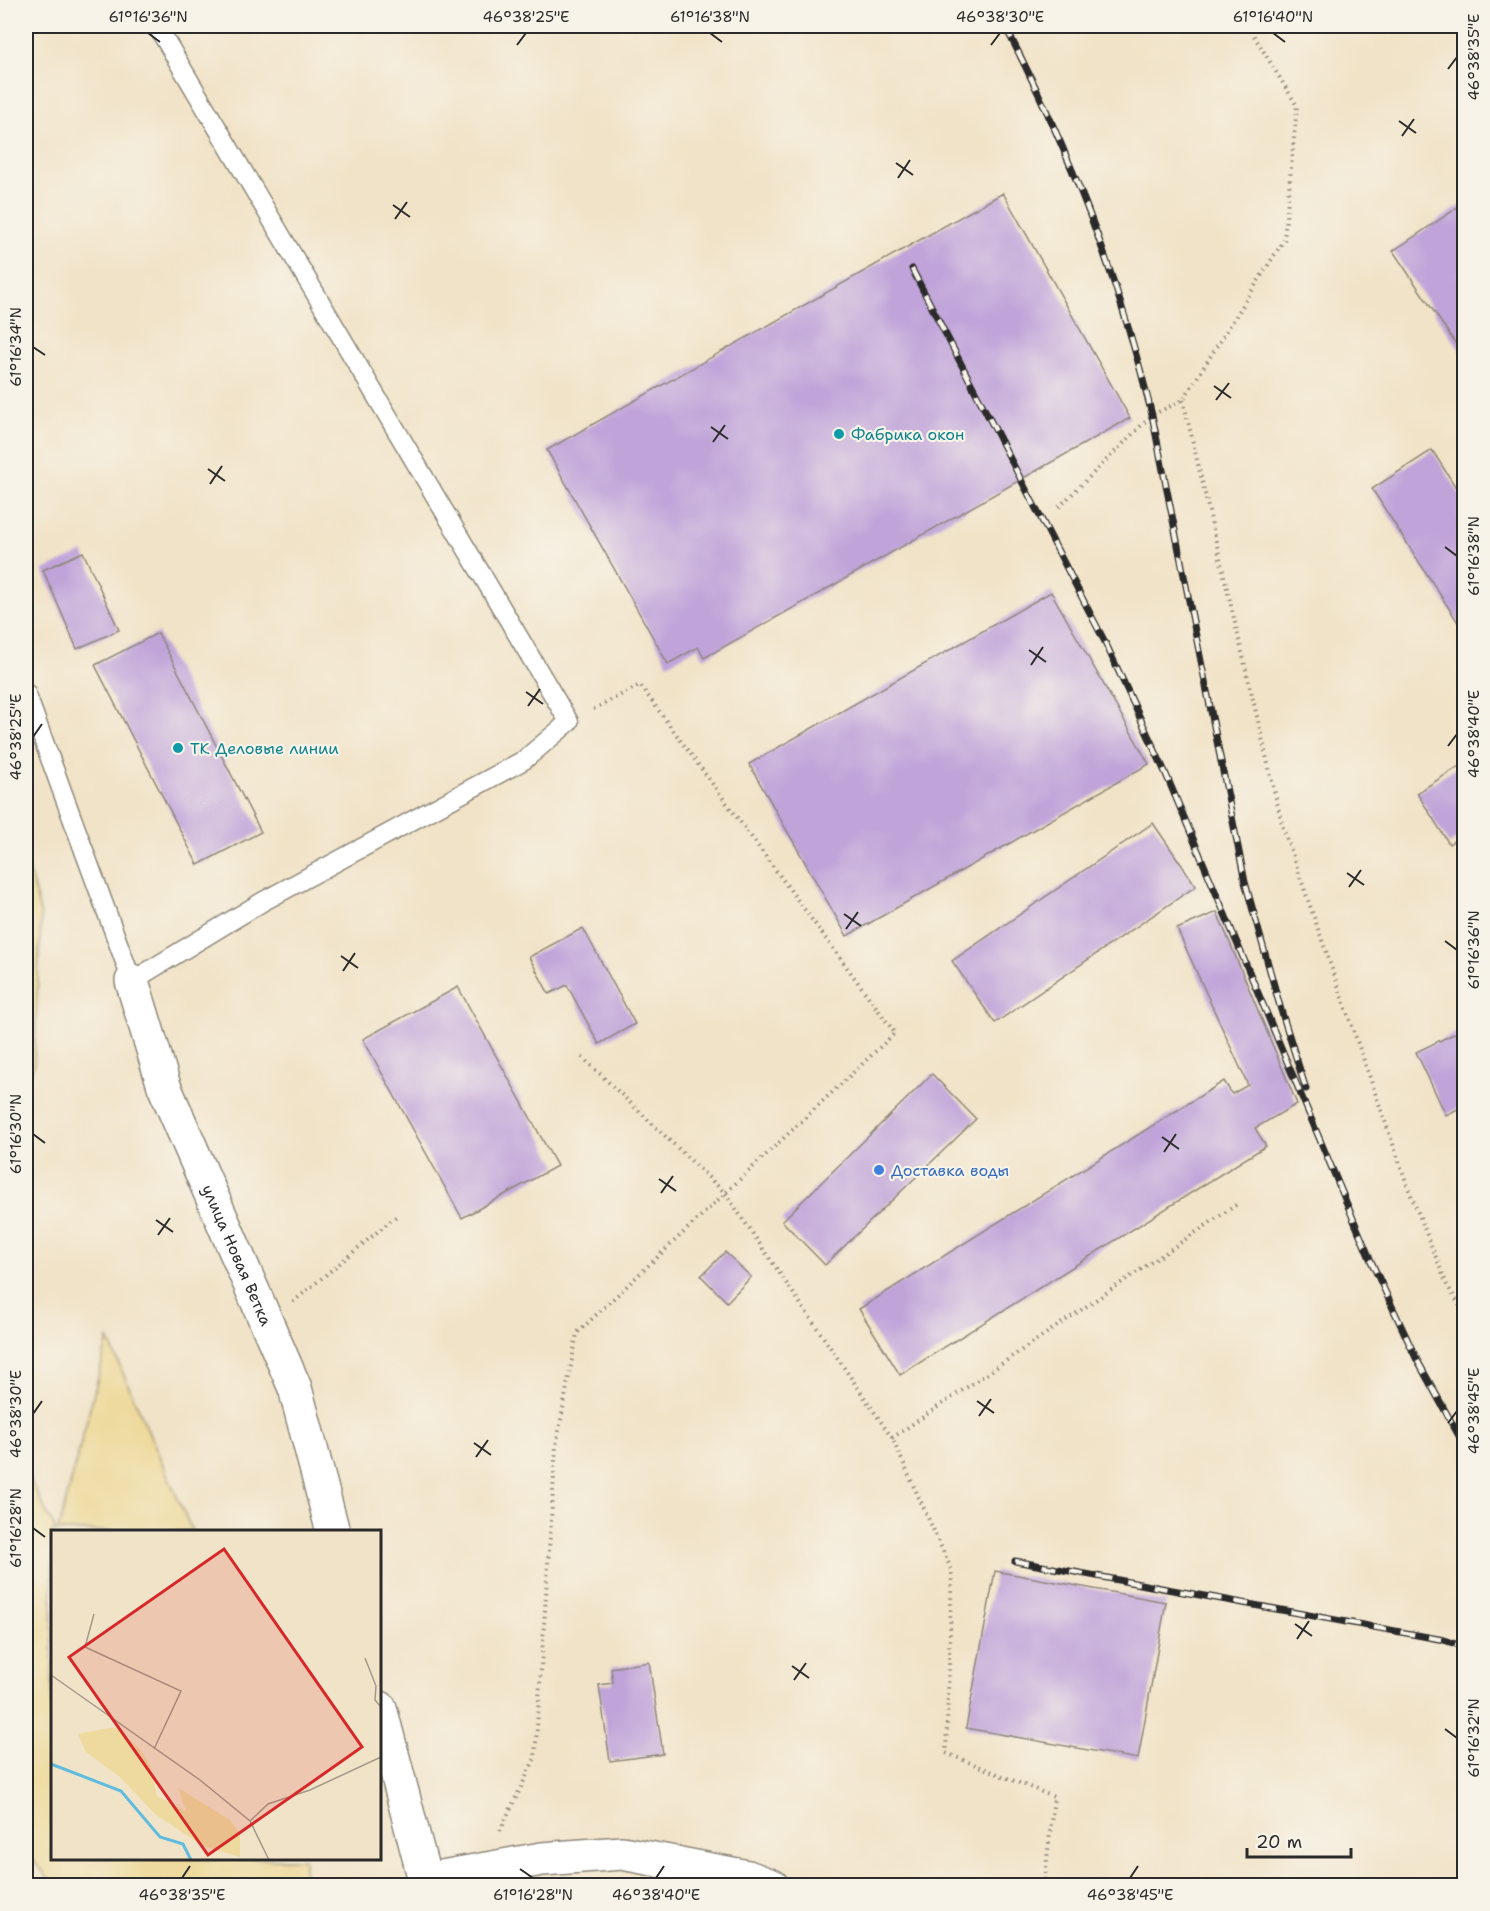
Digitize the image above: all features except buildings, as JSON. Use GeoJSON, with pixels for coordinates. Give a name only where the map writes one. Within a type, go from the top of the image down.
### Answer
{"type":"FeatureCollection","features":[{"type":"Feature","properties":{"kind":"street","name":"улица Новая Ветка"},"geometry":{"type":"LineString","coordinates":[[132,981],[164,1086],[295,1388],[332,1530]]}},
{"type":"Feature","properties":{"kind":"street"},"geometry":{"type":"LineString","coordinates":[[381,1712],[425,1883],[542,1859],[622,1853],[748,1877],[772,1886]]}},
{"type":"Feature","properties":{"kind":"lane"},"geometry":{"type":"LineString","coordinates":[[26,693],[132,981],[262,902],[524,760],[569,722],[157,26]]}},
{"type":"Feature","properties":{"kind":"path"},"geometry":{"type":"LineString","coordinates":[[1059,507],[1152,415],[1183,400],[1284,240],[1297,106],[1248,26]]}},
{"type":"Feature","properties":{"kind":"path"},"geometry":{"type":"LineString","coordinates":[[1183,400],[1283,828],[1409,1190],[1447,1285],[1464,1313]]}},
{"type":"Feature","properties":{"kind":"path"},"geometry":{"type":"LineString","coordinates":[[481,1870],[535,1758],[556,1446],[577,1334],[895,1033],[640,685],[569,722]]}},
{"type":"Feature","properties":{"kind":"path"},"geometry":{"type":"LineString","coordinates":[[582,1057],[725,1193],[892,1438],[952,1571],[946,1753],[1054,1797],[1044,1886]]}},
{"type":"Feature","properties":{"kind":"path"},"geometry":{"type":"LineString","coordinates":[[892,1438],[1239,1203]]}},
{"type":"Feature","properties":{"kind":"path"},"geometry":{"type":"LineString","coordinates":[[267,1324],[399,1214]]}},
{"type":"Feature","properties":{"kind":"sand"},"geometry":{"type":"Polygon","coordinates":[[[26,858],[41,916],[34,1064],[26,1085],[26,858]]]}},
{"type":"Feature","properties":{"kind":"sand"},"geometry":{"type":"Polygon","coordinates":[[[108,1339],[192,1530],[58,1530],[108,1339]]]}},
{"type":"Feature","properties":{"kind":"sand"},"geometry":{"type":"Polygon","coordinates":[[[26,1472],[55,1530],[51,1530],[51,1860],[304,1860],[304,1885],[54,1885],[26,1851],[26,1472]]]}},
{"type":"Feature","properties":{"kind":"railway"},"geometry":{"type":"LineString","coordinates":[[1005,26],[1071,167],[1108,265],[1139,364],[1152,415],[1245,882],[1306,1089]]}},
{"type":"Feature","properties":{"kind":"railway"},"geometry":{"type":"LineString","coordinates":[[912,269],[1106,644],[1165,772],[1371,1261],[1416,1358],[1464,1445]]}},
{"type":"Feature","properties":{"kind":"railway"},"geometry":{"type":"LineString","coordinates":[[1015,1561],[1444,1640],[1464,1647]]}},
{"type":"Feature","properties":{"kind":"place","name":"Фабрика окон"},"geometry":{"type":"Point","coordinates":[839,434]}},
{"type":"Feature","properties":{"kind":"place","name":"ТК Деловые линии"},"geometry":{"type":"Point","coordinates":[178,748]}},
{"type":"Feature","properties":{"kind":"place","name":"Доставка воды"},"geometry":{"type":"Point","coordinates":[879,1170]}}]}
